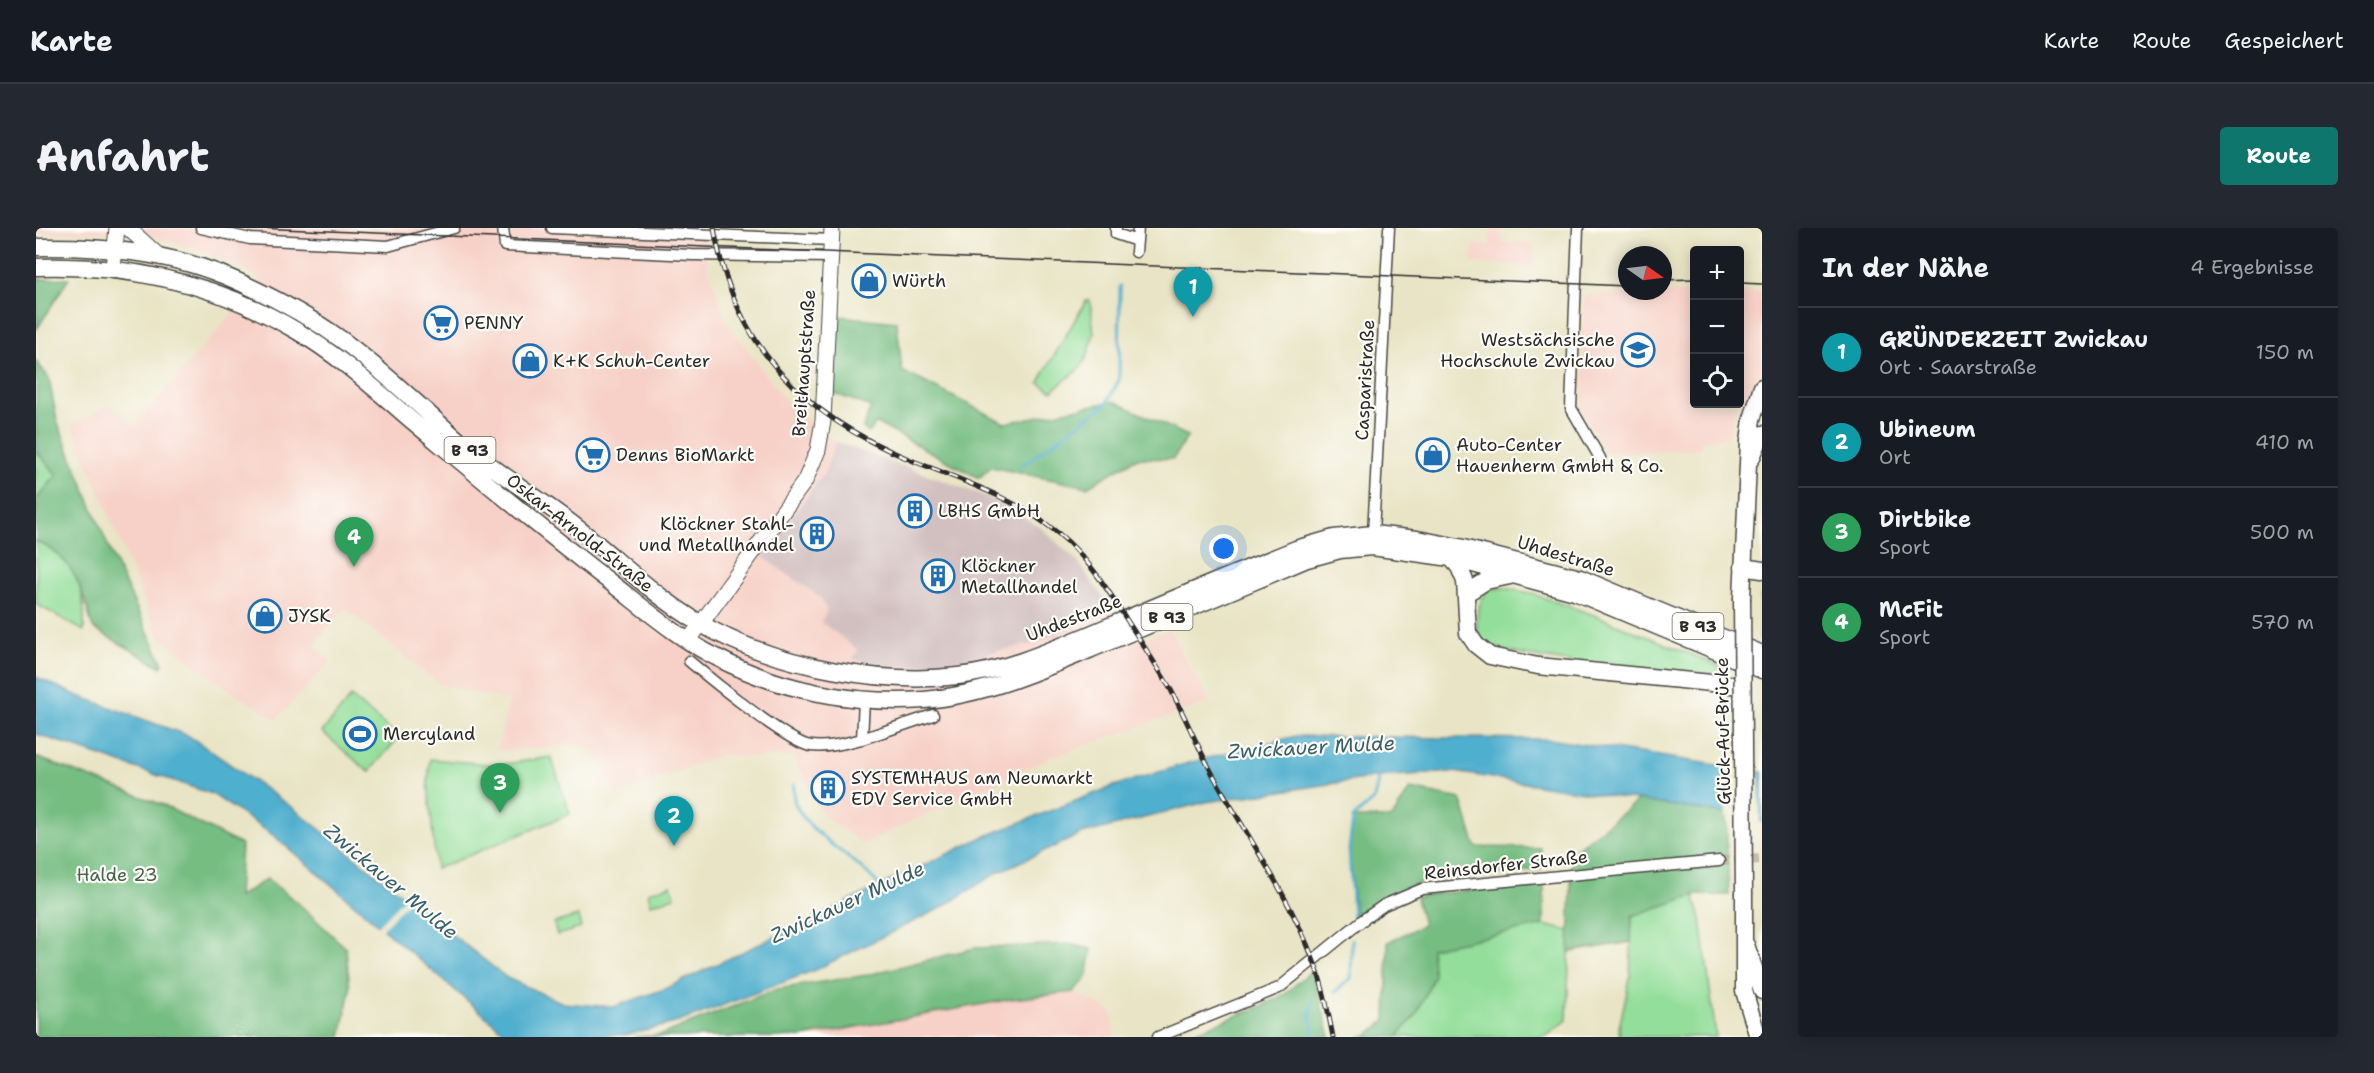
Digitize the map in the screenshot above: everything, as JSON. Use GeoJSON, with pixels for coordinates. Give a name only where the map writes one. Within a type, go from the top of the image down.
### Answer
{"type":"FeatureCollection","features":[{"type":"Feature","properties":{"kind":"main road"},"geometry":{"type":"LineString","coordinates":[[112,268],[117,228]]}},
{"type":"Feature","properties":{"kind":"main road"},"geometry":{"type":"LineString","coordinates":[[128,228],[160,257]]}},
{"type":"Feature","properties":{"kind":"main road","name":"Breithauptstraße"},"geometry":{"type":"LineString","coordinates":[[689,640],[805,481],[818,450],[823,421],[832,234]]}},
{"type":"Feature","properties":{"kind":"main road","name":"Oskar-Arnold-Straße"},"geometry":{"type":"LineString","coordinates":[[36,247],[115,249],[160,257],[239,281],[341,340],[473,452],[538,497],[653,590],[700,623]]}},
{"type":"Feature","properties":{"kind":"main road","name":"Oskar-Arnold-Straße"},"geometry":{"type":"LineString","coordinates":[[36,267],[112,268],[205,287],[243,303],[313,341],[345,364],[543,530],[689,640]]}},
{"type":"Feature","properties":{"kind":"main road"},"geometry":{"type":"LineString","coordinates":[[1750,462],[1750,431],[1760,401]]}},
{"type":"Feature","properties":{"kind":"main road"},"geometry":{"type":"LineString","coordinates":[[1750,462],[1762,434]]}},
{"type":"Feature","properties":{"kind":"main road","name":"Glück-Auf-Brücke"},"geometry":{"type":"LineString","coordinates":[[1750,462],[1744,515],[1742,598],[1746,944],[1744,991],[1760,1037]]}},
{"type":"Feature","properties":{"kind":"main road","name":"Uhdestraße"},"geometry":{"type":"LineString","coordinates":[[700,623],[717,633],[766,651],[844,672],[880,678],[960,676],[1053,649],[1296,549],[1334,538],[1372,534],[1417,538],[1580,578],[1762,654]]}},
{"type":"Feature","properties":{"kind":"main road","name":"Uhdestraße"},"geometry":{"type":"LineString","coordinates":[[689,640],[713,656],[766,678],[864,700],[926,699],[965,694],[1059,662],[1307,559],[1340,550],[1365,547],[1392,548],[1450,558],[1575,592],[1762,670]]}},
{"type":"Feature","properties":{"kind":"main road"},"geometry":{"type":"LineString","coordinates":[[1450,558],[1459,567],[1467,593],[1465,611],[1468,633],[1476,645],[1490,656],[1506,661],[1573,670],[1742,686]]}},
{"type":"Feature","properties":{"kind":"main road"},"geometry":{"type":"LineString","coordinates":[[1743,567],[1762,570]]}},
{"type":"Feature","properties":{"kind":"main road"},"geometry":{"type":"LineString","coordinates":[[1467,593],[1486,581],[1514,575]]}},
{"type":"Feature","properties":{"kind":"main road"},"geometry":{"type":"LineString","coordinates":[[1746,944],[1758,968],[1762,992]]}},
{"type":"Feature","properties":{"kind":"street"},"geometry":{"type":"LineString","coordinates":[[201,228],[250,239],[388,246],[454,228]]}},
{"type":"Feature","properties":{"kind":"street"},"geometry":{"type":"LineString","coordinates":[[503,228],[505,246],[692,255],[831,257]]}},
{"type":"Feature","properties":{"kind":"street"},"geometry":{"type":"LineString","coordinates":[[552,228],[832,234]]}},
{"type":"Feature","properties":{"kind":"street"},"geometry":{"type":"LineString","coordinates":[[1116,228],[1116,234],[1136,246],[1138,228]]}},
{"type":"Feature","properties":{"kind":"street","name":"Casparistraße"},"geometry":{"type":"LineString","coordinates":[[1372,534],[1389,228]]}},
{"type":"Feature","properties":{"kind":"street"},"geometry":{"type":"LineString","coordinates":[[1578,228],[1571,408],[1600,458]]}},
{"type":"Feature","properties":{"kind":"street"},"geometry":{"type":"LineString","coordinates":[[688,661],[762,718],[809,747],[832,746],[862,739],[933,715]]}},
{"type":"Feature","properties":{"kind":"street"},"geometry":{"type":"LineString","coordinates":[[862,739],[864,700]]}},
{"type":"Feature","properties":{"kind":"street","name":"Reinsdorfer Straße"},"geometry":{"type":"LineString","coordinates":[[1158,1037],[1279,988],[1384,905],[1422,889],[1719,861]]}},
{"type":"Feature","properties":{"kind":"shaded area"},"geometry":{"type":"Polygon","coordinates":[[[36,228],[704,228],[709,272],[728,324],[788,404],[836,442],[824,473],[763,557],[821,598],[827,611],[821,622],[858,650],[853,659],[1032,644],[1112,610],[1133,643],[1169,629],[1209,702],[1047,759],[863,844],[826,818],[815,804],[794,755],[758,758],[722,755],[616,794],[595,752],[578,744],[497,751],[508,701],[439,684],[345,608],[314,644],[330,662],[276,720],[216,681],[158,635],[72,425],[110,405],[134,427],[261,280],[241,267],[203,252],[144,234],[93,232],[36,234],[36,228]]]}},
{"type":"Feature","properties":{"kind":"shaded area"},"geometry":{"type":"Polygon","coordinates":[[[1490,228],[1502,228],[1502,242],[1534,243],[1533,266],[1472,263],[1473,245],[1490,245],[1490,228]]]}},
{"type":"Feature","properties":{"kind":"shaded area","name":"Westsächsische Hochschule Zwickau"},"geometry":{"type":"Polygon","coordinates":[[[1672,292],[1690,293],[1690,408],[1737,408],[1729,436],[1702,441],[1700,449],[1606,453],[1582,413],[1583,296],[1618,295],[1618,300],[1672,300],[1672,292]]]}},
{"type":"Feature","properties":{"kind":"shaded area"},"geometry":{"type":"Polygon","coordinates":[[[1744,292],[1762,292],[1762,406],[1744,402],[1744,292]]]}},
{"type":"Feature","properties":{"kind":"shaded area"},"geometry":{"type":"Polygon","coordinates":[[[836,442],[988,497],[1040,527],[1079,563],[1112,610],[1032,644],[930,665],[888,666],[853,659],[858,650],[821,622],[827,611],[821,598],[763,557],[824,473],[836,442]]]}},
{"type":"Feature","properties":{"kind":"shaded area"},"geometry":{"type":"Polygon","coordinates":[[[1762,593],[1762,642],[1758,640],[1759,597],[1762,593]]]}},
{"type":"Feature","properties":{"kind":"shaded area"},"geometry":{"type":"Polygon","coordinates":[[[1073,992],[1112,1011],[1115,1037],[803,1037],[1012,999],[1073,992]]]}},
{"type":"Feature","properties":{"kind":"green space"},"geometry":{"type":"Polygon","coordinates":[[[69,278],[37,329],[36,279],[69,278]]]}},
{"type":"Feature","properties":{"kind":"green space"},"geometry":{"type":"Polygon","coordinates":[[[1090,300],[1094,333],[1088,355],[1081,367],[1052,391],[1039,383],[1041,378],[1086,301],[1090,300]]]}},
{"type":"Feature","properties":{"kind":"green space"},"geometry":{"type":"Polygon","coordinates":[[[828,315],[897,322],[902,371],[1005,423],[1114,401],[1188,436],[1173,459],[1137,458],[1087,487],[991,467],[979,478],[876,423],[869,433],[863,428],[871,407],[825,390],[828,315]]]}},
{"type":"Feature","properties":{"kind":"green space"},"geometry":{"type":"Polygon","coordinates":[[[36,361],[49,378],[57,421],[113,558],[163,664],[161,667],[93,628],[80,588],[68,566],[49,548],[36,541],[36,500],[57,475],[36,451],[36,361]]]}},
{"type":"Feature","properties":{"kind":"green space"},"geometry":{"type":"Polygon","coordinates":[[[36,451],[57,475],[36,500],[36,451]]]}},
{"type":"Feature","properties":{"kind":"green space"},"geometry":{"type":"Polygon","coordinates":[[[36,541],[61,557],[76,577],[83,602],[84,631],[36,604],[36,541]]]}},
{"type":"Feature","properties":{"kind":"green space"},"geometry":{"type":"Polygon","coordinates":[[[1505,588],[1530,593],[1594,615],[1722,667],[1709,676],[1661,672],[1552,660],[1495,647],[1482,640],[1479,634],[1477,621],[1479,606],[1489,589],[1505,588]]]}},
{"type":"Feature","properties":{"kind":"green space","name":"Mercyland"},"geometry":{"type":"Polygon","coordinates":[[[351,697],[399,737],[369,772],[322,732],[351,697]]]}},
{"type":"Feature","properties":{"kind":"green space","name":"Halde 23"},"geometry":{"type":"Polygon","coordinates":[[[36,757],[163,805],[241,845],[238,897],[267,879],[298,903],[346,948],[350,990],[341,1037],[36,1037],[36,757]]]}},
{"type":"Feature","properties":{"kind":"green space"},"geometry":{"type":"Polygon","coordinates":[[[551,757],[570,814],[436,869],[428,782],[430,759],[499,765],[551,757]]]}},
{"type":"Feature","properties":{"kind":"green space"},"geometry":{"type":"Polygon","coordinates":[[[1410,789],[1461,799],[1476,847],[1541,848],[1541,869],[1425,881],[1382,897],[1355,916],[1349,849],[1353,818],[1392,818],[1410,789]]]}},
{"type":"Feature","properties":{"kind":"green space"},"geometry":{"type":"Polygon","coordinates":[[[1639,800],[1726,814],[1729,895],[1694,895],[1632,916],[1631,942],[1569,952],[1572,852],[1639,800]]]}},
{"type":"Feature","properties":{"kind":"green space"},"geometry":{"type":"Polygon","coordinates":[[[1544,883],[1544,925],[1431,948],[1434,976],[1416,1015],[1397,1037],[1359,1037],[1367,1036],[1386,1020],[1388,942],[1423,925],[1416,898],[1425,895],[1544,883]]]}},
{"type":"Feature","properties":{"kind":"green space"},"geometry":{"type":"Polygon","coordinates":[[[671,885],[675,897],[651,904],[648,892],[671,885]]]}},
{"type":"Feature","properties":{"kind":"green space"},"geometry":{"type":"Polygon","coordinates":[[[1694,895],[1701,919],[1716,1037],[1620,1037],[1619,1028],[1630,978],[1632,916],[1694,895]]]}},
{"type":"Feature","properties":{"kind":"green space"},"geometry":{"type":"Polygon","coordinates":[[[578,916],[581,928],[557,935],[554,923],[578,916]]]}},
{"type":"Feature","properties":{"kind":"green space"},"geometry":{"type":"Polygon","coordinates":[[[1544,925],[1570,931],[1567,1020],[1545,1037],[1397,1037],[1416,1015],[1431,948],[1544,925]]]}},
{"type":"Feature","properties":{"kind":"green space"},"geometry":{"type":"Polygon","coordinates":[[[1068,944],[1092,949],[1087,978],[1073,992],[1012,999],[802,1037],[634,1037],[661,1035],[777,989],[867,975],[975,948],[1068,944]]]}},
{"type":"Feature","properties":{"kind":"green space"},"geometry":{"type":"Polygon","coordinates":[[[1312,970],[1330,1037],[1181,1037],[1262,1006],[1285,994],[1312,970]]]}},
{"type":"Feature","properties":{"kind":"water","name":"Zwickauer Mulde"},"geometry":{"type":"Polygon","coordinates":[[[36,677],[76,695],[189,736],[293,808],[507,978],[563,1003],[614,1007],[667,988],[983,837],[1111,787],[1188,763],[1296,736],[1549,739],[1762,772],[1762,822],[1726,814],[1454,772],[1378,777],[1206,802],[1082,834],[998,872],[943,907],[815,970],[679,1022],[626,1035],[510,1037],[274,836],[212,794],[36,734],[36,677]]]}},
{"type":"Feature","properties":{"kind":"pier"},"geometry":{"type":"Polygon","coordinates":[[[1726,764],[1759,769],[1760,824],[1726,817],[1726,764]]]}},
{"type":"Feature","properties":{"kind":"pier"},"geometry":{"type":"Polygon","coordinates":[[[407,895],[411,898],[380,931],[376,927],[407,895]]]}},
{"type":"Feature","properties":{"kind":"waterway"},"geometry":{"type":"LineString","coordinates":[[1021,466],[1106,404],[1119,380],[1120,286]]}},
{"type":"Feature","properties":{"kind":"waterway"},"geometry":{"type":"LineString","coordinates":[[1353,917],[1349,849],[1353,818],[1374,799],[1379,776]]}},
{"type":"Feature","properties":{"kind":"waterway","name":"Zwickauer Mulde"},"geometry":{"type":"LineString","coordinates":[[794,784],[794,801],[811,827],[873,878],[882,889]]}},
{"type":"Feature","properties":{"kind":"waterway"},"geometry":{"type":"LineString","coordinates":[[1335,992],[1351,978],[1352,939]]}},
{"type":"Feature","properties":{"kind":"waterway"},"geometry":{"type":"LineString","coordinates":[[1313,1001],[1310,1016],[1315,1037]]}},
{"type":"Feature","properties":{"kind":"tunnel"},"geometry":{"type":"LineString","coordinates":[[1719,861],[1762,859]]}},
{"type":"Feature","properties":{"kind":"tram line"},"geometry":{"type":"LineString","coordinates":[[258,228],[1618,286]]}},
{"type":"Feature","properties":{"kind":"tram line"},"geometry":{"type":"LineString","coordinates":[[1672,280],[1690,279]]}},
{"type":"Feature","properties":{"kind":"tram line"},"geometry":{"type":"LineString","coordinates":[[1744,283],[1762,284]]}},
{"type":"Feature","properties":{"kind":"railway"},"geometry":{"type":"LineString","coordinates":[[714,228],[724,270],[738,308],[757,342],[780,372],[806,398],[837,422],[872,442],[988,491],[1025,510],[1059,534],[1095,573],[1166,681],[1211,771],[1291,911],[1317,968],[1333,1037]]}},
{"type":"Feature","properties":{"kind":"place","name":"Würth"},"geometry":{"type":"Point","coordinates":[869,281]}},
{"type":"Feature","properties":{"kind":"place","name":"GRÜNDERZEIT Zwickau"},"geometry":{"type":"Point","coordinates":[1193,317]}},
{"type":"Feature","properties":{"kind":"place","name":"PENNY"},"geometry":{"type":"Point","coordinates":[441,323]}},
{"type":"Feature","properties":{"kind":"place","name":"Westsächsische Hochschule Zwickau"},"geometry":{"type":"Point","coordinates":[1638,350]}},
{"type":"Feature","properties":{"kind":"place","name":"K+K Schuh-Center"},"geometry":{"type":"Point","coordinates":[530,361]}},
{"type":"Feature","properties":{"kind":"place","name":"Denns BioMarkt"},"geometry":{"type":"Point","coordinates":[593,455]}},
{"type":"Feature","properties":{"kind":"place","name":"Auto-Center Hauenherm GmbH & Co."},"geometry":{"type":"Point","coordinates":[1433,455]}},
{"type":"Feature","properties":{"kind":"place","name":"LBHS GmbH"},"geometry":{"type":"Point","coordinates":[915,511]}},
{"type":"Feature","properties":{"kind":"place","name":"Klöckner Stahl- und Metallhandel"},"geometry":{"type":"Point","coordinates":[817,534]}},
{"type":"Feature","properties":{"kind":"place","name":"McFit"},"geometry":{"type":"Point","coordinates":[354,567]}},
{"type":"Feature","properties":{"kind":"place","name":"Klöckner Metallhandel"},"geometry":{"type":"Point","coordinates":[938,576]}},
{"type":"Feature","properties":{"kind":"place","name":"JYSK"},"geometry":{"type":"Point","coordinates":[265,616]}},
{"type":"Feature","properties":{"kind":"place","name":"Mercyland"},"geometry":{"type":"Point","coordinates":[360,734]}},
{"type":"Feature","properties":{"kind":"place","name":"SYSTEMHAUS am Neumarkt EDV Service GmbH"},"geometry":{"type":"Point","coordinates":[828,788]}},
{"type":"Feature","properties":{"kind":"place","name":"Dirtbike"},"geometry":{"type":"Point","coordinates":[500,813]}},
{"type":"Feature","properties":{"kind":"place","name":"Ubineum"},"geometry":{"type":"Point","coordinates":[674,846]}}]}
